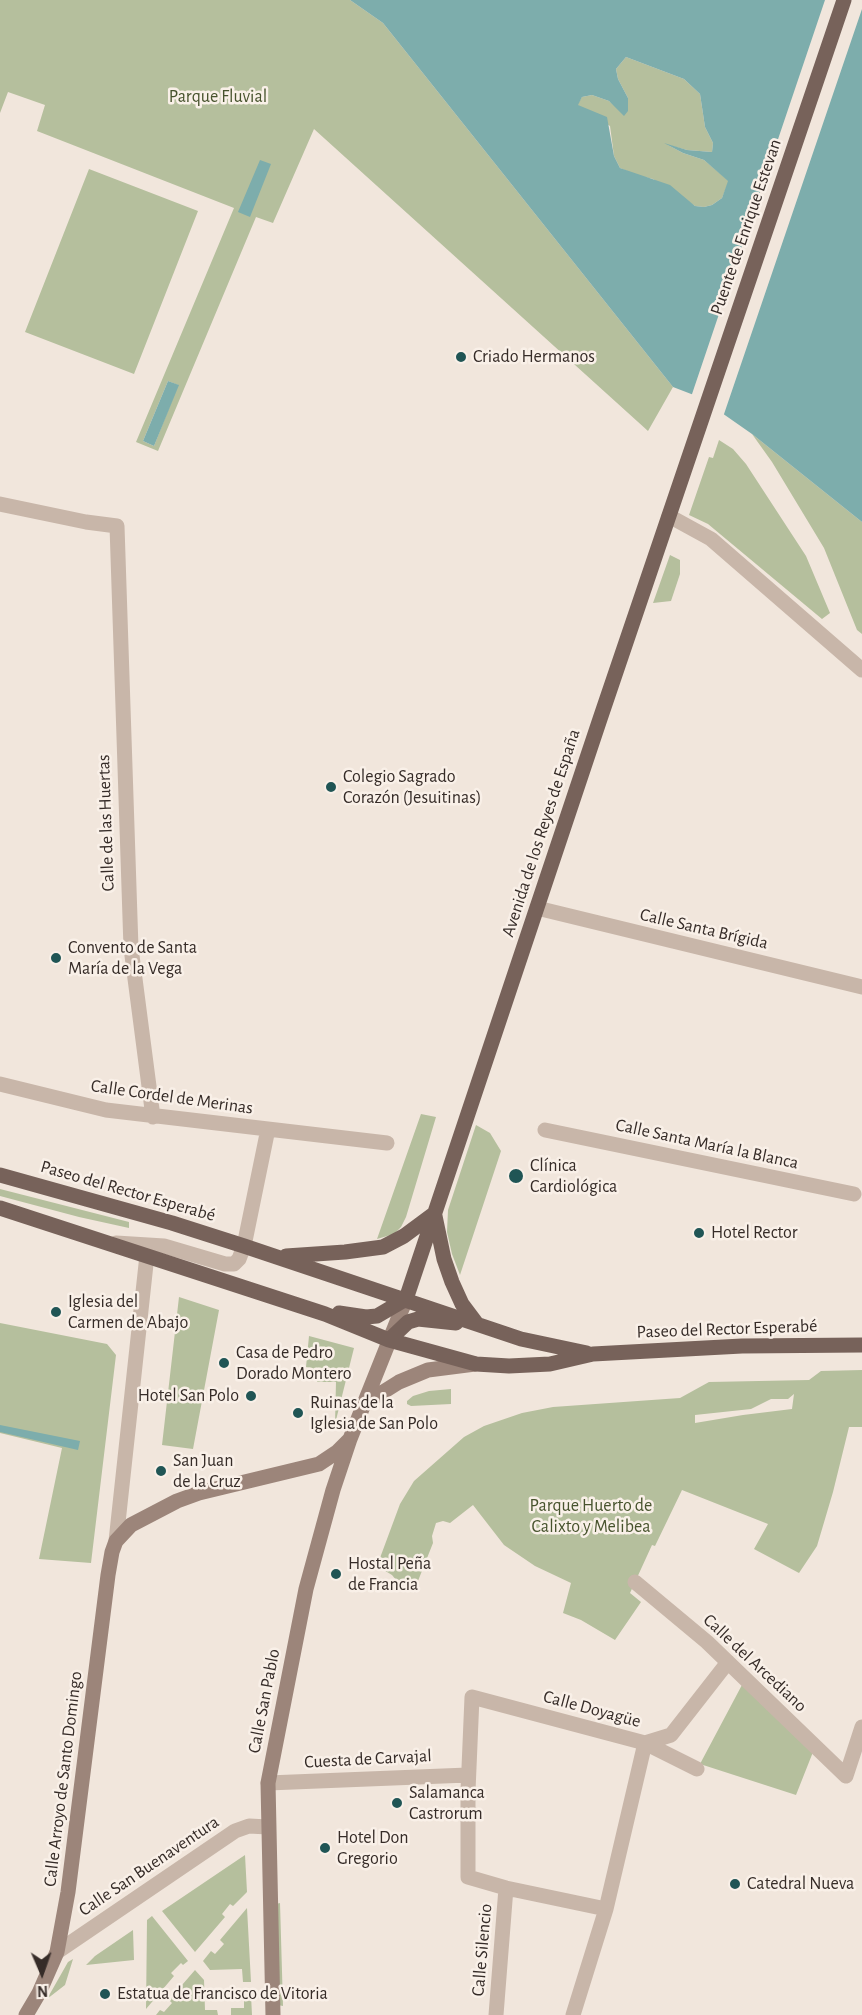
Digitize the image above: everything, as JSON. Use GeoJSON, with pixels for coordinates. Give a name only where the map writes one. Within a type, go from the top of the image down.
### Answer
{"type":"FeatureCollection","features":[{"type":"Feature","properties":{"kind":"main road","name":"Puente de Enrique Estevan"},"geometry":{"type":"LineString","coordinates":[[686,466],[843,0]]}},
{"type":"Feature","properties":{"kind":"main road","name":"Avenida de los Reyes de España"},"geometry":{"type":"LineString","coordinates":[[406,1299],[686,466]]}},
{"type":"Feature","properties":{"kind":"main road","name":"Paseo del Rector Esperabé"},"geometry":{"type":"LineString","coordinates":[[0,1175],[244,1245],[521,1339],[593,1354]]}},
{"type":"Feature","properties":{"kind":"main road","name":"Paseo del Rector Esperabé"},"geometry":{"type":"LineString","coordinates":[[0,1208],[312,1310],[389,1340],[476,1364],[509,1366],[550,1364],[593,1354],[742,1346],[862,1345]]}},
{"type":"Feature","properties":{"kind":"main road","name":"Paseo del Rector Esperabé"},"geometry":{"type":"LineString","coordinates":[[271,1255],[296,1256],[383,1247],[404,1236],[435,1213]]}},
{"type":"Feature","properties":{"kind":"main road"},"geometry":{"type":"LineString","coordinates":[[435,1213],[444,1259],[452,1282],[462,1304],[477,1324]]}},
{"type":"Feature","properties":{"kind":"main road","name":"Paseo del Rector Esperabé"},"geometry":{"type":"LineString","coordinates":[[312,1310],[366,1317],[378,1316],[406,1299]]}},
{"type":"Feature","properties":{"kind":"main road","name":"Calle San Pablo"},"geometry":{"type":"LineString","coordinates":[[273,2015],[268,1783],[306,1589],[333,1491],[350,1438],[406,1299]]}},
{"type":"Feature","properties":{"kind":"main road","name":"Paseo del Rector Esperabé"},"geometry":{"type":"LineString","coordinates":[[389,1340],[408,1322],[418,1319],[477,1324]]}},
{"type":"Feature","properties":{"kind":"main road"},"geometry":{"type":"LineString","coordinates":[[364,1404],[399,1382],[428,1370],[476,1364]]}},
{"type":"Feature","properties":{"kind":"main road"},"geometry":{"type":"LineString","coordinates":[[116,1540],[131,1525],[177,1501],[199,1493],[319,1464],[337,1452],[350,1438]]}},
{"type":"Feature","properties":{"kind":"main road"},"geometry":{"type":"LineString","coordinates":[[319,1464],[330,1470],[333,1491]]}},
{"type":"Feature","properties":{"kind":"main road","name":"Calle Arroyo de Santo Domingo"},"geometry":{"type":"LineString","coordinates":[[26,2015],[39,1993],[57,1952],[78,1826],[108,1575],[116,1540]]}},
{"type":"Feature","properties":{"kind":"street","name":"Calle de las Huertas"},"geometry":{"type":"LineString","coordinates":[[0,504],[117,526],[131,948],[153,1117]]}},
{"type":"Feature","properties":{"kind":"street"},"geometry":{"type":"LineString","coordinates":[[669,516],[711,539],[862,669]]}},
{"type":"Feature","properties":{"kind":"street","name":"Calle Santa Brígida"},"geometry":{"type":"LineString","coordinates":[[537,908],[862,987]]}},
{"type":"Feature","properties":{"kind":"street","name":"Calle Cordel de Merinas"},"geometry":{"type":"LineString","coordinates":[[0,1084],[106,1110],[387,1143]]}},
{"type":"Feature","properties":{"kind":"street","name":"Calle Cordel de Merinas"},"geometry":{"type":"LineString","coordinates":[[244,1245],[268,1129]]}},
{"type":"Feature","properties":{"kind":"street","name":"Calle Santa María la Blanca"},"geometry":{"type":"LineString","coordinates":[[545,1130],[858,1195]]}},
{"type":"Feature","properties":{"kind":"street","name":"Paseo del Rector Esperabé"},"geometry":{"type":"LineString","coordinates":[[108,1243],[164,1246],[225,1264],[234,1264],[239,1259],[244,1245]]}},
{"type":"Feature","properties":{"kind":"street","name":"Calle Arroyo de Santo Domingo"},"geometry":{"type":"LineString","coordinates":[[116,1540],[147,1255]]}},
{"type":"Feature","properties":{"kind":"street","name":"Calle del Arcediano"},"geometry":{"type":"LineString","coordinates":[[635,1582],[728,1662],[846,1776],[862,1727]]}},
{"type":"Feature","properties":{"kind":"street"},"geometry":{"type":"LineString","coordinates":[[573,2015],[606,1909],[645,1743],[671,1735],[728,1662]]}},
{"type":"Feature","properties":{"kind":"street","name":"Calle Doyagüe"},"geometry":{"type":"LineString","coordinates":[[468,1775],[472,1697],[645,1743],[697,1769]]}},
{"type":"Feature","properties":{"kind":"street"},"geometry":{"type":"LineString","coordinates":[[468,1775],[468,1877],[506,1888],[606,1909]]}},
{"type":"Feature","properties":{"kind":"street","name":"Cuesta de Carvajal"},"geometry":{"type":"LineString","coordinates":[[268,1783],[468,1775]]}},
{"type":"Feature","properties":{"kind":"street","name":"Calle San Buenaventura"},"geometry":{"type":"LineString","coordinates":[[57,1952],[235,1831],[249,1827],[268,1827]]}},
{"type":"Feature","properties":{"kind":"street","name":"Calle Silencio"},"geometry":{"type":"LineString","coordinates":[[496,2015],[506,1888]]}},
{"type":"Feature","properties":{"kind":"green space","name":"Parque Fluvial"},"geometry":{"type":"Polygon","coordinates":[[[0,0],[350,0],[383,23],[673,387],[648,431],[314,129],[273,223],[256,217],[158,451],[136,442],[234,208],[37,131],[45,105],[8,92],[0,113],[0,0]],[[168,381],[143,441],[154,446],[178,385],[168,381]]]}},
{"type":"Feature","properties":{"kind":"green space"},"geometry":{"type":"Polygon","coordinates":[[[626,57],[684,79],[700,94],[705,127],[713,143],[712,152],[687,150],[668,145],[704,160],[729,181],[722,198],[712,205],[695,206],[653,179],[620,168],[614,156],[610,126],[577,105],[582,97],[592,95],[609,101],[616,107],[628,98],[618,79],[616,69],[626,57]]]}},
{"type":"Feature","properties":{"kind":"green space"},"geometry":{"type":"Polygon","coordinates":[[[89,169],[198,211],[134,374],[25,332],[89,169]]]}},
{"type":"Feature","properties":{"kind":"green space"},"geometry":{"type":"Polygon","coordinates":[[[752,434],[862,522],[862,634],[857,630],[824,548],[772,462],[752,434]]]}},
{"type":"Feature","properties":{"kind":"green space"},"geometry":{"type":"Polygon","coordinates":[[[719,440],[733,449],[746,464],[806,556],[830,613],[822,619],[708,524],[689,515],[709,457],[713,458],[719,440]]]}},
{"type":"Feature","properties":{"kind":"green space"},"geometry":{"type":"Polygon","coordinates":[[[670,555],[680,560],[680,574],[671,601],[653,603],[670,555]]]}},
{"type":"Feature","properties":{"kind":"green space"},"geometry":{"type":"Polygon","coordinates":[[[421,1114],[436,1117],[406,1217],[394,1234],[377,1239],[421,1114]]]}},
{"type":"Feature","properties":{"kind":"green space"},"geometry":{"type":"Polygon","coordinates":[[[476,1125],[490,1133],[501,1151],[460,1275],[447,1232],[448,1210],[476,1125]]]}},
{"type":"Feature","properties":{"kind":"green space"},"geometry":{"type":"Polygon","coordinates":[[[0,1189],[129,1222],[129,1228],[0,1196],[0,1189]]]}},
{"type":"Feature","properties":{"kind":"green space"},"geometry":{"type":"Polygon","coordinates":[[[179,1297],[219,1310],[193,1449],[162,1445],[179,1297]]]}},
{"type":"Feature","properties":{"kind":"green space"},"geometry":{"type":"Polygon","coordinates":[[[0,1323],[107,1344],[116,1355],[91,1563],[39,1559],[62,1448],[0,1433],[0,1323]]]}},
{"type":"Feature","properties":{"kind":"green space"},"geometry":{"type":"Polygon","coordinates":[[[309,1336],[354,1348],[335,1424],[336,1382],[317,1382],[317,1373],[312,1368],[306,1367],[309,1336]]]}},
{"type":"Feature","properties":{"kind":"green space","name":"Parque Huerto de Calixto y Melibea"},"geometry":{"type":"Polygon","coordinates":[[[862,1370],[862,1427],[849,1427],[817,1546],[799,1573],[754,1549],[768,1524],[682,1490],[655,1546],[652,1545],[630,1593],[641,1602],[615,1640],[581,1620],[563,1613],[571,1583],[535,1566],[504,1545],[473,1505],[450,1523],[443,1521],[436,1523],[432,1536],[433,1543],[416,1586],[403,1579],[401,1586],[392,1575],[377,1566],[400,1504],[414,1481],[464,1437],[484,1426],[522,1413],[553,1407],[680,1398],[709,1382],[809,1380],[821,1371],[862,1370]],[[794,1394],[788,1399],[771,1399],[751,1409],[695,1415],[695,1423],[743,1415],[792,1409],[794,1394]]]}},
{"type":"Feature","properties":{"kind":"green space"},"geometry":{"type":"Polygon","coordinates":[[[451,1389],[451,1404],[411,1406],[407,1404],[413,1396],[429,1391],[451,1389]]]}},
{"type":"Feature","properties":{"kind":"green space"},"geometry":{"type":"Polygon","coordinates":[[[743,1683],[813,1752],[796,1795],[700,1764],[743,1683]]]}},
{"type":"Feature","properties":{"kind":"green space"},"geometry":{"type":"Polygon","coordinates":[[[245,1855],[247,1892],[233,1906],[230,1904],[222,1914],[225,1917],[195,1952],[162,1911],[245,1855]]]}},
{"type":"Feature","properties":{"kind":"green space"},"geometry":{"type":"Polygon","coordinates":[[[280,1903],[283,2006],[278,2005],[276,1904],[280,1903]]]}},
{"type":"Feature","properties":{"kind":"green space"},"geometry":{"type":"Polygon","coordinates":[[[247,1908],[251,1982],[243,1982],[242,1969],[210,1970],[203,1961],[211,1951],[215,1954],[224,1944],[220,1940],[247,1908]]]}},
{"type":"Feature","properties":{"kind":"green space"},"geometry":{"type":"Polygon","coordinates":[[[152,1916],[188,1961],[183,1965],[181,1963],[171,1973],[174,1976],[146,2009],[147,1920],[152,1916]]]}},
{"type":"Feature","properties":{"kind":"green space"},"geometry":{"type":"Polygon","coordinates":[[[133,1930],[134,1960],[86,1965],[95,1956],[133,1930]]]}},
{"type":"Feature","properties":{"kind":"green space"},"geometry":{"type":"Polygon","coordinates":[[[73,1959],[65,1985],[47,1999],[68,1962],[73,1959]]]}},
{"type":"Feature","properties":{"kind":"green space"},"geometry":{"type":"Polygon","coordinates":[[[195,1970],[204,1980],[205,2010],[217,2010],[218,2015],[156,2015],[160,2010],[164,2012],[172,2003],[169,2000],[195,1970]]]}},
{"type":"Feature","properties":{"kind":"green space"},"geometry":{"type":"Polygon","coordinates":[[[244,1995],[251,1995],[252,2015],[231,2015],[231,2008],[244,2008],[244,1995]]]}},
{"type":"Feature","properties":{"kind":"water"},"geometry":{"type":"Polygon","coordinates":[[[350,0],[862,0],[862,522],[752,434],[699,397],[673,387],[383,23],[350,0]],[[626,57],[616,69],[618,79],[628,98],[628,111],[624,116],[609,101],[592,95],[582,97],[578,105],[607,117],[614,156],[620,168],[670,185],[695,206],[704,207],[722,198],[728,181],[704,160],[664,143],[687,150],[712,152],[713,143],[705,127],[700,94],[684,79],[626,57]]]}},
{"type":"Feature","properties":{"kind":"water"},"geometry":{"type":"Polygon","coordinates":[[[260,160],[271,164],[250,217],[238,212],[260,160]]]}},
{"type":"Feature","properties":{"kind":"water"},"geometry":{"type":"Polygon","coordinates":[[[168,381],[179,385],[154,446],[143,441],[168,381]]]}},
{"type":"Feature","properties":{"kind":"water"},"geometry":{"type":"Polygon","coordinates":[[[0,1425],[80,1441],[78,1450],[0,1432],[0,1425]]]}},
{"type":"Feature","properties":{"kind":"pier"},"geometry":{"type":"Polygon","coordinates":[[[825,0],[862,0],[862,9],[723,417],[698,399],[691,397],[825,0]]]}},
{"type":"Feature","properties":{"kind":"place","name":"Criado Hermanos"},"geometry":{"type":"Point","coordinates":[461,357]}},
{"type":"Feature","properties":{"kind":"place","name":"Colegio Sagrado Corazón (Jesuitinas)"},"geometry":{"type":"Point","coordinates":[331,787]}},
{"type":"Feature","properties":{"kind":"place","name":"Convento de Santa María de la Vega"},"geometry":{"type":"Point","coordinates":[56,958]}},
{"type":"Feature","properties":{"kind":"place","name":"Clínica Cardiológica"},"geometry":{"type":"Point","coordinates":[516,1176]}},
{"type":"Feature","properties":{"kind":"place","name":"Hotel Rector"},"geometry":{"type":"Point","coordinates":[699,1233]}},
{"type":"Feature","properties":{"kind":"place","name":"Iglesia del Carmen de Abajo"},"geometry":{"type":"Point","coordinates":[56,1312]}},
{"type":"Feature","properties":{"kind":"place","name":"Casa de Pedro Dorado Montero"},"geometry":{"type":"Point","coordinates":[224,1363]}},
{"type":"Feature","properties":{"kind":"place","name":"Hotel San Polo"},"geometry":{"type":"Point","coordinates":[251,1396]}},
{"type":"Feature","properties":{"kind":"place","name":"Ruinas de la Iglesia de San Polo"},"geometry":{"type":"Point","coordinates":[298,1413]}},
{"type":"Feature","properties":{"kind":"place","name":"San Juan de la Cruz"},"geometry":{"type":"Point","coordinates":[161,1471]}},
{"type":"Feature","properties":{"kind":"place","name":"Hostal Peña de Francia"},"geometry":{"type":"Point","coordinates":[336,1574]}},
{"type":"Feature","properties":{"kind":"place","name":"Salamanca Castrorum"},"geometry":{"type":"Point","coordinates":[397,1803]}},
{"type":"Feature","properties":{"kind":"place","name":"Hotel Don Gregorio"},"geometry":{"type":"Point","coordinates":[325,1848]}},
{"type":"Feature","properties":{"kind":"place","name":"Catedral Nueva"},"geometry":{"type":"Point","coordinates":[735,1884]}},
{"type":"Feature","properties":{"kind":"place","name":"Estatua de Francisco de Vitoria"},"geometry":{"type":"Point","coordinates":[105,1994]}}]}
